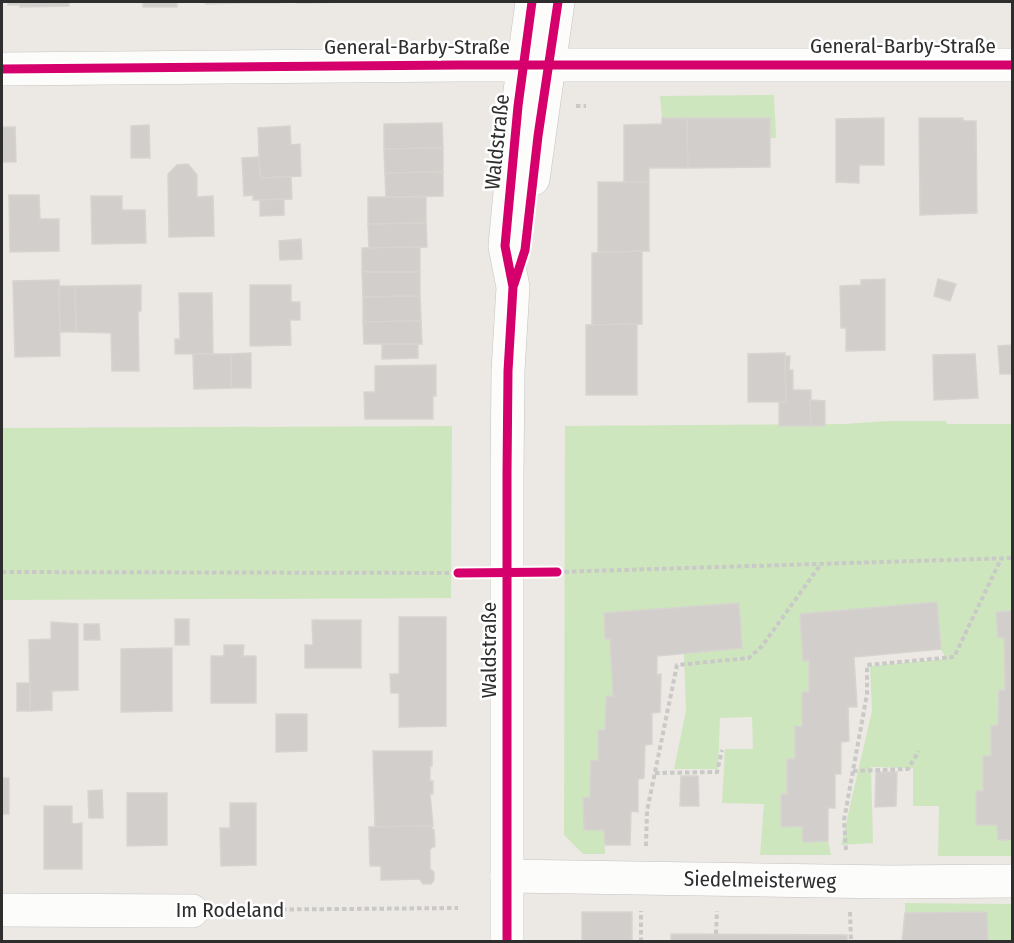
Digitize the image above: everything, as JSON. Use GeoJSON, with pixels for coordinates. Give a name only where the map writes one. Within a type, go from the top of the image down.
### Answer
{"type":"FeatureCollection","features":[{"type":"Feature","properties":{"kind":"street","name":"Waldstraße"},"geometry":{"type":"LineString","coordinates":[[507,942],[508,371],[513,286],[525,250],[536,64],[532,2]]}},
{"type":"Feature","properties":{"kind":"street","name":"Waldstraße"},"geometry":{"type":"LineString","coordinates":[[536,64],[558,2]]}},
{"type":"Feature","properties":{"kind":"street","name":"General-Barby-Straße"},"geometry":{"type":"LineString","coordinates":[[2,69],[536,64],[1012,65]]}},
{"type":"Feature","properties":{"kind":"street","name":"Siedelmeisterweg"},"geometry":{"type":"LineString","coordinates":[[507,876],[889,882],[1012,881]]}},
{"type":"Feature","properties":{"kind":"street","name":"Im Rodeland"},"geometry":{"type":"LineString","coordinates":[[2,910],[192,911]]}},
{"type":"Feature","properties":{"kind":"path"},"geometry":{"type":"LineString","coordinates":[[576,106],[586,106]]}},
{"type":"Feature","properties":{"kind":"path"},"geometry":{"type":"LineString","coordinates":[[557,572],[1012,558]]}},
{"type":"Feature","properties":{"kind":"path"},"geometry":{"type":"LineString","coordinates":[[847,860],[844,820],[867,694],[867,665],[954,657],[1001,559]]}},
{"type":"Feature","properties":{"kind":"path"},"geometry":{"type":"LineString","coordinates":[[646,847],[648,811],[677,665],[749,658],[762,646],[821,564]]}},
{"type":"Feature","properties":{"kind":"path"},"geometry":{"type":"LineString","coordinates":[[2,572],[458,573]]}},
{"type":"Feature","properties":{"kind":"path"},"geometry":{"type":"LineString","coordinates":[[655,773],[717,772],[722,750]]}},
{"type":"Feature","properties":{"kind":"path"},"geometry":{"type":"LineString","coordinates":[[853,771],[908,769],[919,751]]}},
{"type":"Feature","properties":{"kind":"path"},"geometry":{"type":"LineString","coordinates":[[641,909],[641,942]]}},
{"type":"Feature","properties":{"kind":"path"},"geometry":{"type":"LineString","coordinates":[[716,934],[717,910]]}},
{"type":"Feature","properties":{"kind":"path"},"geometry":{"type":"LineString","coordinates":[[850,910],[851,942]]}},
{"type":"Feature","properties":{"kind":"green space"},"geometry":{"type":"Polygon","coordinates":[[[774,95],[776,138],[770,138],[769,118],[662,118],[660,96],[774,95]]]}},
{"type":"Feature","properties":{"kind":"green space"},"geometry":{"type":"Polygon","coordinates":[[[887,421],[1012,424],[1012,611],[996,612],[998,638],[1004,637],[1005,690],[999,691],[998,725],[991,726],[991,756],[983,757],[983,791],[976,792],[977,825],[997,825],[998,839],[1012,840],[1012,856],[938,856],[939,806],[913,806],[913,768],[871,767],[873,843],[841,845],[872,711],[870,666],[946,659],[941,649],[937,602],[804,661],[809,660],[809,692],[802,693],[802,727],[795,727],[795,759],[787,794],[781,794],[781,826],[802,826],[803,842],[828,841],[831,855],[760,855],[764,804],[722,803],[725,749],[753,749],[752,717],[720,718],[718,769],[674,769],[686,711],[684,654],[742,648],[739,604],[604,614],[605,639],[610,639],[613,696],[606,696],[605,730],[598,730],[598,761],[591,761],[590,797],[583,798],[584,830],[604,830],[605,854],[583,854],[564,835],[565,426],[845,424],[887,421]]]}},
{"type":"Feature","properties":{"kind":"green space"},"geometry":{"type":"Polygon","coordinates":[[[452,426],[451,598],[2,600],[2,428],[452,426]]]}},
{"type":"Feature","properties":{"kind":"green space"},"geometry":{"type":"Polygon","coordinates":[[[905,903],[1012,904],[1012,941],[988,941],[987,912],[905,913],[905,903]]]}},
{"type":"Feature","properties":{"kind":"building"},"geometry":{"type":"Polygon","coordinates":[[[8,2],[69,2],[69,6],[20,7],[20,5],[8,5],[8,2]]]}},
{"type":"Feature","properties":{"kind":"building"},"geometry":{"type":"Polygon","coordinates":[[[143,2],[177,2],[177,7],[143,7],[143,2]]]}},
{"type":"Feature","properties":{"kind":"building"},"geometry":{"type":"Polygon","coordinates":[[[205,2],[240,2],[240,3],[206,4],[205,2]]]}},
{"type":"Feature","properties":{"kind":"building"},"geometry":{"type":"Polygon","coordinates":[[[280,2],[280,3],[240,3],[280,2]]]}},
{"type":"Feature","properties":{"kind":"building"},"geometry":{"type":"Polygon","coordinates":[[[297,2],[344,2],[297,3],[297,2]]]}},
{"type":"Feature","properties":{"kind":"building"},"geometry":{"type":"Polygon","coordinates":[[[662,118],[687,118],[688,168],[649,168],[649,182],[624,182],[624,125],[662,124],[662,118]]]}},
{"type":"Feature","properties":{"kind":"building"},"geometry":{"type":"Polygon","coordinates":[[[687,118],[770,118],[770,167],[688,168],[687,118]]]}},
{"type":"Feature","properties":{"kind":"building"},"geometry":{"type":"Polygon","coordinates":[[[884,118],[884,165],[859,165],[859,183],[836,182],[836,119],[884,118]]]}},
{"type":"Feature","properties":{"kind":"building"},"geometry":{"type":"Polygon","coordinates":[[[919,118],[963,118],[963,121],[976,121],[977,213],[920,215],[919,118]]]}},
{"type":"Feature","properties":{"kind":"building"},"geometry":{"type":"Polygon","coordinates":[[[442,123],[443,148],[384,149],[384,124],[442,123]]]}},
{"type":"Feature","properties":{"kind":"building"},"geometry":{"type":"Polygon","coordinates":[[[149,125],[150,158],[131,158],[131,126],[149,125]]]}},
{"type":"Feature","properties":{"kind":"building"},"geometry":{"type":"Polygon","coordinates":[[[290,126],[291,145],[300,144],[301,176],[260,178],[258,128],[290,126]]]}},
{"type":"Feature","properties":{"kind":"building"},"geometry":{"type":"Polygon","coordinates":[[[2,127],[15,127],[16,162],[2,162],[2,127]]]}},
{"type":"Feature","properties":{"kind":"building"},"geometry":{"type":"Polygon","coordinates":[[[443,148],[443,172],[385,173],[384,149],[443,148]]]}},
{"type":"Feature","properties":{"kind":"building"},"geometry":{"type":"Polygon","coordinates":[[[259,157],[260,178],[291,177],[292,199],[253,200],[253,195],[244,196],[242,158],[259,157]]]}},
{"type":"Feature","properties":{"kind":"building"},"geometry":{"type":"Polygon","coordinates":[[[188,164],[197,175],[197,197],[213,196],[214,236],[169,237],[168,174],[177,165],[188,164]]]}},
{"type":"Feature","properties":{"kind":"building"},"geometry":{"type":"Polygon","coordinates":[[[443,172],[443,196],[386,197],[385,173],[443,172]]]}},
{"type":"Feature","properties":{"kind":"building"},"geometry":{"type":"Polygon","coordinates":[[[598,182],[649,182],[649,251],[598,252],[598,182]]]}},
{"type":"Feature","properties":{"kind":"building"},"geometry":{"type":"Polygon","coordinates":[[[9,195],[39,195],[40,219],[59,219],[59,251],[10,252],[9,195]]]}},
{"type":"Feature","properties":{"kind":"building"},"geometry":{"type":"Polygon","coordinates":[[[91,196],[122,196],[122,210],[145,210],[146,243],[92,244],[91,196]]]}},
{"type":"Feature","properties":{"kind":"building"},"geometry":{"type":"Polygon","coordinates":[[[368,197],[426,197],[426,223],[368,224],[368,197]]]}},
{"type":"Feature","properties":{"kind":"building"},"geometry":{"type":"Polygon","coordinates":[[[284,199],[284,215],[260,216],[260,200],[284,199]]]}},
{"type":"Feature","properties":{"kind":"building"},"geometry":{"type":"Polygon","coordinates":[[[426,223],[427,247],[369,248],[368,224],[426,223]]]}},
{"type":"Feature","properties":{"kind":"building"},"geometry":{"type":"Polygon","coordinates":[[[301,239],[302,259],[280,260],[279,241],[301,239]]]}},
{"type":"Feature","properties":{"kind":"building"},"geometry":{"type":"Polygon","coordinates":[[[420,247],[420,272],[362,272],[362,248],[420,247]]]}},
{"type":"Feature","properties":{"kind":"building"},"geometry":{"type":"Polygon","coordinates":[[[642,251],[642,324],[592,325],[592,253],[642,251]]]}},
{"type":"Feature","properties":{"kind":"building"},"geometry":{"type":"Polygon","coordinates":[[[362,272],[420,272],[420,296],[363,297],[362,272]]]}},
{"type":"Feature","properties":{"kind":"building"},"geometry":{"type":"Polygon","coordinates":[[[885,279],[885,350],[846,351],[846,328],[841,328],[840,286],[861,285],[861,280],[885,279]]]}},
{"type":"Feature","properties":{"kind":"building"},"geometry":{"type":"Polygon","coordinates":[[[938,279],[956,284],[950,301],[934,296],[938,279]]]}},
{"type":"Feature","properties":{"kind":"building"},"geometry":{"type":"Polygon","coordinates":[[[59,280],[60,356],[15,357],[13,281],[59,280]]]}},
{"type":"Feature","properties":{"kind":"building"},"geometry":{"type":"Polygon","coordinates":[[[141,285],[141,311],[138,311],[139,371],[112,371],[111,333],[76,332],[75,286],[141,285]]]}},
{"type":"Feature","properties":{"kind":"building"},"geometry":{"type":"Polygon","coordinates":[[[250,285],[291,285],[291,302],[300,302],[300,320],[290,320],[291,345],[250,346],[250,285]]]}},
{"type":"Feature","properties":{"kind":"building"},"geometry":{"type":"Polygon","coordinates":[[[59,286],[75,286],[76,332],[60,332],[59,286]]]}},
{"type":"Feature","properties":{"kind":"building"},"geometry":{"type":"Polygon","coordinates":[[[179,293],[212,293],[213,354],[175,354],[175,339],[180,339],[179,293]]]}},
{"type":"Feature","properties":{"kind":"building"},"geometry":{"type":"Polygon","coordinates":[[[420,296],[421,321],[363,322],[363,297],[420,296]]]}},
{"type":"Feature","properties":{"kind":"building"},"geometry":{"type":"Polygon","coordinates":[[[421,321],[422,344],[364,344],[363,322],[421,321]]]}},
{"type":"Feature","properties":{"kind":"building"},"geometry":{"type":"Polygon","coordinates":[[[637,324],[637,395],[586,395],[586,325],[637,324]]]}},
{"type":"Feature","properties":{"kind":"building"},"geometry":{"type":"Polygon","coordinates":[[[382,344],[418,344],[418,358],[382,359],[382,344]]]}},
{"type":"Feature","properties":{"kind":"building"},"geometry":{"type":"Polygon","coordinates":[[[1012,345],[1012,374],[1000,374],[998,346],[1012,345]]]}},
{"type":"Feature","properties":{"kind":"building"},"geometry":{"type":"Polygon","coordinates":[[[251,353],[251,388],[231,388],[231,354],[251,353]]]}},
{"type":"Feature","properties":{"kind":"building"},"geometry":{"type":"Polygon","coordinates":[[[785,353],[786,402],[748,402],[748,354],[785,353]]]}},
{"type":"Feature","properties":{"kind":"building"},"geometry":{"type":"Polygon","coordinates":[[[193,354],[231,354],[231,388],[194,389],[193,354]]]}},
{"type":"Feature","properties":{"kind":"building"},"geometry":{"type":"Polygon","coordinates":[[[975,354],[978,398],[934,400],[933,355],[975,354]]]}},
{"type":"Feature","properties":{"kind":"building"},"geometry":{"type":"Polygon","coordinates":[[[785,356],[790,356],[789,370],[793,370],[793,390],[811,390],[811,426],[779,426],[779,402],[786,402],[785,356]]]}},
{"type":"Feature","properties":{"kind":"building"},"geometry":{"type":"Polygon","coordinates":[[[436,365],[433,419],[365,419],[364,392],[375,392],[375,366],[436,365]]]}},
{"type":"Feature","properties":{"kind":"building"},"geometry":{"type":"Polygon","coordinates":[[[810,400],[825,401],[825,426],[811,426],[810,400]]]}},
{"type":"Feature","properties":{"kind":"building"},"geometry":{"type":"Polygon","coordinates":[[[937,602],[941,649],[854,657],[857,707],[848,707],[849,741],[841,742],[841,774],[835,774],[835,808],[828,808],[828,841],[803,842],[802,826],[781,827],[781,794],[787,794],[787,759],[795,759],[795,726],[802,727],[802,692],[809,692],[809,660],[803,661],[800,614],[937,602]]]}},
{"type":"Feature","properties":{"kind":"building"},"geometry":{"type":"Polygon","coordinates":[[[739,603],[742,648],[657,656],[657,675],[661,674],[660,712],[652,713],[652,744],[645,745],[644,778],[638,779],[638,812],[631,811],[630,845],[605,845],[604,830],[584,830],[583,798],[590,797],[591,760],[598,761],[598,730],[605,730],[606,696],[613,696],[610,639],[605,639],[604,613],[739,603]]]}},
{"type":"Feature","properties":{"kind":"building"},"geometry":{"type":"Polygon","coordinates":[[[1012,611],[1012,840],[998,840],[997,825],[976,825],[976,791],[983,791],[983,756],[991,756],[991,726],[998,725],[999,690],[1005,690],[1004,637],[998,638],[996,612],[1012,611]]]}},
{"type":"Feature","properties":{"kind":"building"},"geometry":{"type":"Polygon","coordinates":[[[399,617],[446,617],[446,726],[399,727],[399,693],[391,693],[390,674],[399,674],[399,617]]]}},
{"type":"Feature","properties":{"kind":"building"},"geometry":{"type":"Polygon","coordinates":[[[175,619],[189,619],[189,645],[175,645],[175,619]]]}},
{"type":"Feature","properties":{"kind":"building"},"geometry":{"type":"Polygon","coordinates":[[[312,620],[361,620],[361,668],[305,668],[305,645],[313,645],[312,620]]]}},
{"type":"Feature","properties":{"kind":"building"},"geometry":{"type":"Polygon","coordinates":[[[51,622],[78,624],[78,690],[52,691],[52,710],[30,711],[29,640],[51,639],[51,622]]]}},
{"type":"Feature","properties":{"kind":"building"},"geometry":{"type":"Polygon","coordinates":[[[84,624],[99,624],[100,640],[84,640],[84,624]]]}},
{"type":"Feature","properties":{"kind":"building"},"geometry":{"type":"Polygon","coordinates":[[[224,645],[244,645],[243,656],[256,656],[256,703],[211,703],[211,656],[224,656],[224,645]]]}},
{"type":"Feature","properties":{"kind":"building"},"geometry":{"type":"Polygon","coordinates":[[[172,648],[172,711],[121,712],[121,649],[172,648]]]}},
{"type":"Feature","properties":{"kind":"building"},"geometry":{"type":"Polygon","coordinates":[[[17,683],[30,683],[30,711],[17,711],[17,683]]]}},
{"type":"Feature","properties":{"kind":"building"},"geometry":{"type":"Polygon","coordinates":[[[276,714],[307,714],[307,751],[276,752],[276,714]]]}},
{"type":"Feature","properties":{"kind":"building"},"geometry":{"type":"Polygon","coordinates":[[[373,751],[432,751],[430,781],[433,781],[433,794],[430,794],[433,826],[375,827],[373,751]]]}},
{"type":"Feature","properties":{"kind":"building"},"geometry":{"type":"Polygon","coordinates":[[[876,772],[897,772],[896,806],[875,807],[876,772]]]}},
{"type":"Feature","properties":{"kind":"building"},"geometry":{"type":"Polygon","coordinates":[[[681,776],[698,776],[699,806],[680,806],[681,776]]]}},
{"type":"Feature","properties":{"kind":"building"},"geometry":{"type":"Polygon","coordinates":[[[2,778],[9,778],[9,814],[2,814],[2,778]]]}},
{"type":"Feature","properties":{"kind":"building"},"geometry":{"type":"Polygon","coordinates":[[[102,790],[103,818],[89,818],[88,791],[102,790]]]}},
{"type":"Feature","properties":{"kind":"building"},"geometry":{"type":"Polygon","coordinates":[[[127,793],[167,793],[167,845],[127,846],[127,793]]]}},
{"type":"Feature","properties":{"kind":"building"},"geometry":{"type":"Polygon","coordinates":[[[230,803],[256,803],[256,865],[221,866],[220,828],[230,828],[230,803]]]}},
{"type":"Feature","properties":{"kind":"building"},"geometry":{"type":"Polygon","coordinates":[[[44,806],[72,806],[72,824],[82,823],[82,869],[44,869],[44,806]]]}},
{"type":"Feature","properties":{"kind":"building"},"geometry":{"type":"Polygon","coordinates":[[[430,826],[434,830],[435,846],[430,849],[430,869],[434,872],[434,880],[431,884],[423,884],[420,879],[381,880],[381,866],[370,866],[369,827],[430,826]]]}},
{"type":"Feature","properties":{"kind":"building"},"geometry":{"type":"Polygon","coordinates":[[[582,912],[632,912],[632,942],[582,942],[582,912]]]}},
{"type":"Feature","properties":{"kind":"building"},"geometry":{"type":"Polygon","coordinates":[[[987,912],[988,942],[902,942],[905,913],[987,912]]]}},
{"type":"Feature","properties":{"kind":"building"},"geometry":{"type":"Polygon","coordinates":[[[671,934],[847,935],[847,942],[671,942],[671,934]]]}},
{"type":"Feature","properties":{"kind":"cycle path"},"geometry":{"type":"LineString","coordinates":[[507,942],[507,473],[508,371],[513,287],[505,246],[518,106],[532,2]]}},
{"type":"Feature","properties":{"kind":"cycle path"},"geometry":{"type":"LineString","coordinates":[[514,284],[525,250],[538,136],[558,2]]}},
{"type":"Feature","properties":{"kind":"cycle path"},"geometry":{"type":"LineString","coordinates":[[2,69],[459,65],[1012,65]]}},
{"type":"Feature","properties":{"kind":"cycle path"},"geometry":{"type":"LineString","coordinates":[[458,573],[557,572]]}}]}
